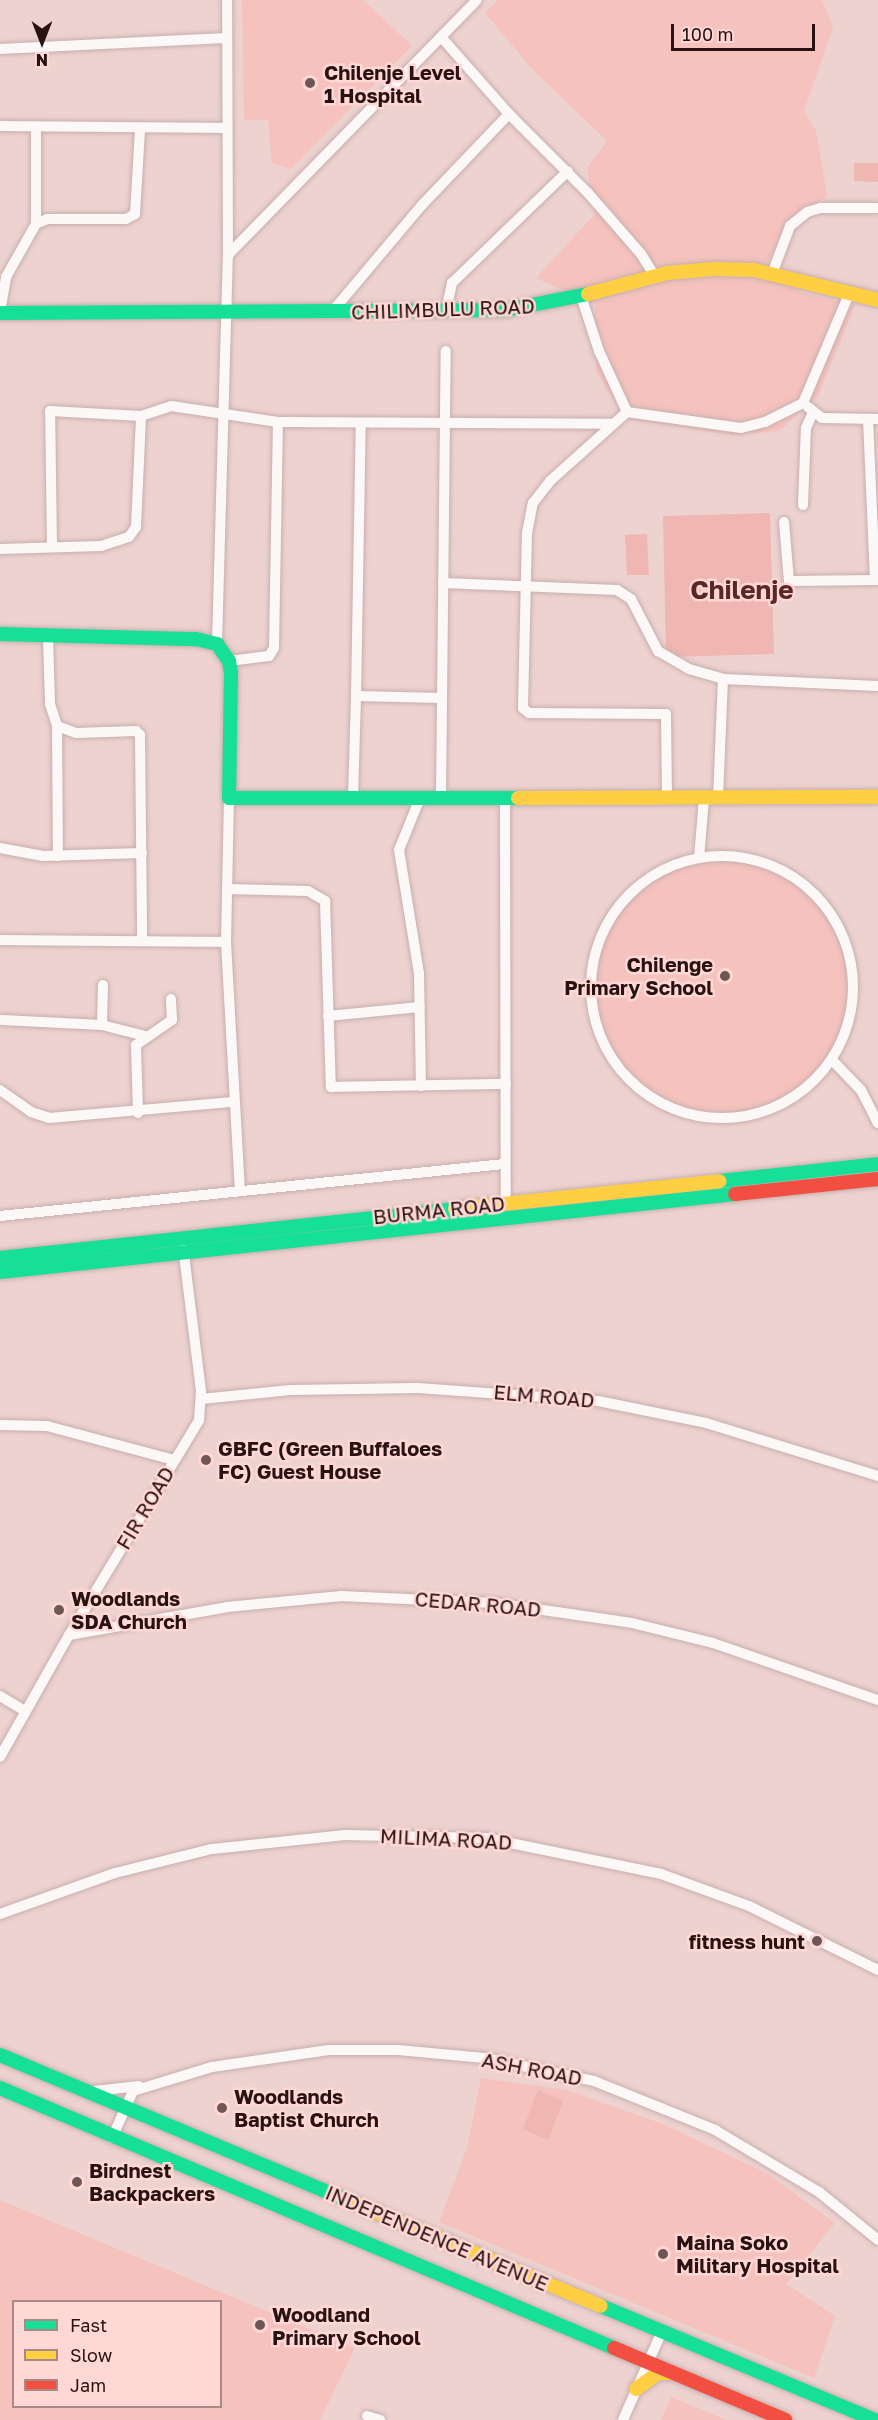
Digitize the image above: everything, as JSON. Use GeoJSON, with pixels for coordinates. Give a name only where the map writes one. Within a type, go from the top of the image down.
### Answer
{"type":"FeatureCollection","features":[{"type":"Feature","properties":{"kind":"main road","name":"CHILIMBULU ROAD"},"geometry":{"type":"LineString","coordinates":[[0,313],[331,314],[522,308],[581,296],[655,276],[714,268],[772,274],[878,300]]}},
{"type":"Feature","properties":{"kind":"main road"},"geometry":{"type":"LineString","coordinates":[[0,634],[196,639],[217,644],[228,661],[230,798],[878,797]]}},
{"type":"Feature","properties":{"kind":"main road","name":"BURMA ROAD"},"geometry":{"type":"LineString","coordinates":[[0,1258],[878,1164]]}},
{"type":"Feature","properties":{"kind":"main road","name":"BURMA ROAD"},"geometry":{"type":"LineString","coordinates":[[0,1272],[878,1179]]}},
{"type":"Feature","properties":{"kind":"main road","name":"INDEPENDENCE AVENUE"},"geometry":{"type":"LineString","coordinates":[[0,2055],[875,2420]]}},
{"type":"Feature","properties":{"kind":"main road","name":"INDEPENDENCE AVENUE"},"geometry":{"type":"LineString","coordinates":[[0,2088],[112,2138],[785,2420]]}},
{"type":"Feature","properties":{"kind":"main road"},"geometry":{"type":"LineString","coordinates":[[636,2390],[658,2373],[672,2373]]}},
{"type":"Feature","properties":{"kind":"street"},"geometry":{"type":"LineString","coordinates":[[217,644],[228,255],[227,0]]}},
{"type":"Feature","properties":{"kind":"street"},"geometry":{"type":"LineString","coordinates":[[228,255],[477,0]]}},
{"type":"Feature","properties":{"kind":"street"},"geometry":{"type":"LineString","coordinates":[[0,49],[226,38]]}},
{"type":"Feature","properties":{"kind":"street"},"geometry":{"type":"LineString","coordinates":[[442,38],[509,114],[568,171],[641,254],[655,276]]}},
{"type":"Feature","properties":{"kind":"street"},"geometry":{"type":"LineString","coordinates":[[331,314],[422,205],[509,114]]}},
{"type":"Feature","properties":{"kind":"street"},"geometry":{"type":"LineString","coordinates":[[0,126],[227,128]]}},
{"type":"Feature","properties":{"kind":"street"},"geometry":{"type":"LineString","coordinates":[[0,313],[6,277],[36,224],[36,128]]}},
{"type":"Feature","properties":{"kind":"street"},"geometry":{"type":"LineString","coordinates":[[36,224],[59,218],[131,218],[137,208],[140,129]]}},
{"type":"Feature","properties":{"kind":"street"},"geometry":{"type":"LineString","coordinates":[[446,311],[456,278],[568,171]]}},
{"type":"Feature","properties":{"kind":"street"},"geometry":{"type":"LineString","coordinates":[[772,274],[790,226],[807,212],[820,208],[878,208]]}},
{"type":"Feature","properties":{"kind":"street"},"geometry":{"type":"LineString","coordinates":[[667,797],[666,714],[525,711],[525,586],[527,533],[532,503],[550,481],[627,412],[741,428],[765,422],[803,403],[850,292]]}},
{"type":"Feature","properties":{"kind":"street"},"geometry":{"type":"LineString","coordinates":[[581,296],[599,351],[627,412]]}},
{"type":"Feature","properties":{"kind":"street"},"geometry":{"type":"LineString","coordinates":[[441,798],[446,351]]}},
{"type":"Feature","properties":{"kind":"street"},"geometry":{"type":"LineString","coordinates":[[784,522],[789,581],[877,580],[873,419],[829,419],[813,412],[803,403]]}},
{"type":"Feature","properties":{"kind":"street"},"geometry":{"type":"LineString","coordinates":[[52,547],[50,411],[141,416],[187,406],[223,415],[278,422],[361,423],[447,420],[612,424]]}},
{"type":"Feature","properties":{"kind":"street"},"geometry":{"type":"LineString","coordinates":[[803,505],[806,428],[813,412]]}},
{"type":"Feature","properties":{"kind":"street"},"geometry":{"type":"LineString","coordinates":[[0,549],[117,544],[129,537],[136,527],[141,416]]}},
{"type":"Feature","properties":{"kind":"street"},"geometry":{"type":"LineString","coordinates":[[228,661],[269,656],[274,648],[278,422]]}},
{"type":"Feature","properties":{"kind":"street"},"geometry":{"type":"LineString","coordinates":[[353,798],[361,423]]}},
{"type":"Feature","properties":{"kind":"street"},"geometry":{"type":"LineString","coordinates":[[443,584],[624,592],[643,617],[663,656],[689,669],[723,679],[878,686]]}},
{"type":"Feature","properties":{"kind":"street"},"geometry":{"type":"LineString","coordinates":[[48,636],[50,704],[57,726],[58,856]]}},
{"type":"Feature","properties":{"kind":"street"},"geometry":{"type":"LineString","coordinates":[[699,858],[711,798],[723,679]]}},
{"type":"Feature","properties":{"kind":"street"},"geometry":{"type":"LineString","coordinates":[[356,696],[441,698]]}},
{"type":"Feature","properties":{"kind":"street"},"geometry":{"type":"LineString","coordinates":[[57,726],[76,733],[139,732],[142,939]]}},
{"type":"Feature","properties":{"kind":"street"},"geometry":{"type":"LineString","coordinates":[[505,796],[504,1164],[506,1203]]}},
{"type":"Feature","properties":{"kind":"street"},"geometry":{"type":"LineString","coordinates":[[230,798],[226,942],[233,1102],[240,1190]]}},
{"type":"Feature","properties":{"kind":"street"},"geometry":{"type":"LineString","coordinates":[[420,798],[399,850],[416,948],[420,1007],[421,1086]]}},
{"type":"Feature","properties":{"kind":"street"},"geometry":{"type":"LineString","coordinates":[[0,848],[21,854],[58,856],[142,853]]}},
{"type":"Feature","properties":{"kind":"street"},"geometry":{"type":"LineString","coordinates":[[740,857],[770,865],[797,879],[827,907],[847,943],[854,983],[849,1023],[832,1060],[808,1087],[786,1102],[762,1112],[726,1118],[691,1114],[657,1101],[629,1080],[607,1051],[591,1001],[592,965],[603,931],[635,889],[665,869],[699,858],[740,857]]}},
{"type":"Feature","properties":{"kind":"street"},"geometry":{"type":"LineString","coordinates":[[227,889],[308,891],[325,901],[331,1087],[506,1084]]}},
{"type":"Feature","properties":{"kind":"street"},"geometry":{"type":"LineString","coordinates":[[0,940],[142,939],[226,942]]}},
{"type":"Feature","properties":{"kind":"street"},"geometry":{"type":"LineString","coordinates":[[102,1025],[103,985]]}},
{"type":"Feature","properties":{"kind":"street"},"geometry":{"type":"LineString","coordinates":[[138,1113],[136,1045],[145,1035],[172,1020],[171,999]]}},
{"type":"Feature","properties":{"kind":"street"},"geometry":{"type":"LineString","coordinates":[[328,1016],[420,1007]]}},
{"type":"Feature","properties":{"kind":"street"},"geometry":{"type":"LineString","coordinates":[[2,1020],[102,1025],[145,1035]]}},
{"type":"Feature","properties":{"kind":"street"},"geometry":{"type":"LineString","coordinates":[[832,1060],[861,1090],[878,1122]]}},
{"type":"Feature","properties":{"kind":"street"},"geometry":{"type":"LineString","coordinates":[[0,1090],[31,1112],[49,1118],[138,1113],[233,1102]]}},
{"type":"Feature","properties":{"kind":"street"},"geometry":{"type":"LineString","coordinates":[[0,1216],[504,1164]]}},
{"type":"Feature","properties":{"kind":"street","name":"FIR ROAD"},"geometry":{"type":"LineString","coordinates":[[0,1757],[69,1635],[199,1420],[201,1399],[182,1237]]}},
{"type":"Feature","properties":{"kind":"street","name":"ELM ROAD"},"geometry":{"type":"LineString","coordinates":[[201,1399],[291,1390],[418,1388],[598,1401],[706,1423],[878,1476]]}},
{"type":"Feature","properties":{"kind":"street"},"geometry":{"type":"LineString","coordinates":[[0,1425],[47,1426],[174,1460]]}},
{"type":"Feature","properties":{"kind":"street","name":"CEDAR ROAD"},"geometry":{"type":"LineString","coordinates":[[69,1635],[227,1607],[341,1596],[494,1603],[632,1623],[713,1642],[878,1700]]}},
{"type":"Feature","properties":{"kind":"street"},"geometry":{"type":"LineString","coordinates":[[0,1696],[25,1711]]}},
{"type":"Feature","properties":{"kind":"street","name":"MILIMA ROAD"},"geometry":{"type":"LineString","coordinates":[[0,1914],[115,1873],[212,1849],[305,1836],[440,1835],[519,1843],[661,1874],[749,1906],[878,1970]]}},
{"type":"Feature","properties":{"kind":"street","name":"ASH ROAD"},"geometry":{"type":"LineString","coordinates":[[86,2091],[145,2085],[244,2061],[329,2050],[398,2050],[518,2062],[594,2081],[730,2137],[819,2192],[878,2240]]}},
{"type":"Feature","properties":{"kind":"street"},"geometry":{"type":"LineString","coordinates":[[112,2138],[134,2091],[145,2085]]}},
{"type":"Feature","properties":{"kind":"street"},"geometry":{"type":"LineString","coordinates":[[624,2420],[662,2331]]}},
{"type":"Feature","properties":{"kind":"street"},"geometry":{"type":"LineString","coordinates":[[367,2416],[380,2420]]}},
{"type":"Feature","properties":{"kind":"shaded area","name":"Chilenje Level 1 Hospital"},"geometry":{"type":"Polygon","coordinates":[[[242,0],[363,0],[412,46],[291,169],[272,163],[268,120],[244,120],[242,0]]]}},
{"type":"Feature","properties":{"kind":"shaded area"},"geometry":{"type":"Polygon","coordinates":[[[498,0],[822,0],[833,27],[804,111],[816,131],[827,195],[781,234],[766,265],[801,292],[855,305],[818,396],[779,431],[733,435],[625,419],[596,371],[595,304],[536,278],[595,214],[587,168],[607,141],[533,70],[485,13],[498,0]]]}},
{"type":"Feature","properties":{"kind":"shaded area"},"geometry":{"type":"Polygon","coordinates":[[[854,163],[878,163],[878,182],[854,181],[854,163]]]}},
{"type":"Feature","properties":{"kind":"shaded area"},"geometry":{"type":"Polygon","coordinates":[[[770,513],[774,654],[666,657],[663,516],[770,513]]]}},
{"type":"Feature","properties":{"kind":"shaded area"},"geometry":{"type":"Polygon","coordinates":[[[647,534],[649,575],[627,575],[625,535],[647,534]]]}},
{"type":"Feature","properties":{"kind":"shaded area","name":"Chilenge Primary School"},"geometry":{"type":"Polygon","coordinates":[[[712,857],[750,857],[794,872],[830,901],[850,952],[855,990],[851,1029],[836,1062],[810,1088],[786,1104],[749,1119],[704,1118],[632,1089],[606,1051],[596,1000],[598,961],[614,917],[649,877],[669,866],[712,857]]]}},
{"type":"Feature","properties":{"kind":"shaded area","name":"Maina Soko Military Hospital"},"geometry":{"type":"Polygon","coordinates":[[[481,2078],[566,2090],[663,2124],[768,2174],[835,2223],[786,2284],[835,2316],[814,2378],[439,2222],[467,2148],[481,2078]]]}},
{"type":"Feature","properties":{"kind":"shaded area"},"geometry":{"type":"Polygon","coordinates":[[[538,2090],[563,2101],[548,2140],[523,2129],[538,2090]]]}},
{"type":"Feature","properties":{"kind":"shaded area","name":"Woodland Primary School"},"geometry":{"type":"Polygon","coordinates":[[[0,2200],[355,2348],[320,2420],[0,2420],[0,2200]]]}},
{"type":"Feature","properties":{"kind":"shaded area"},"geometry":{"type":"Polygon","coordinates":[[[671,2397],[726,2420],[661,2420],[671,2397]]]}},
{"type":"Feature","properties":{"kind":"traffic: fast"},"geometry":{"type":"LineString","coordinates":[[0,313],[506,310],[588,294]]}},
{"type":"Feature","properties":{"kind":"traffic: fast"},"geometry":{"type":"LineString","coordinates":[[0,634],[196,639],[217,644],[229,661],[231,673],[229,798],[518,798]]}},
{"type":"Feature","properties":{"kind":"traffic: fast"},"geometry":{"type":"LineString","coordinates":[[720,1181],[878,1164]]}},
{"type":"Feature","properties":{"kind":"traffic: fast"},"geometry":{"type":"LineString","coordinates":[[0,1272],[735,1194]]}},
{"type":"Feature","properties":{"kind":"traffic: fast"},"geometry":{"type":"LineString","coordinates":[[0,1258],[455,1209]]}},
{"type":"Feature","properties":{"kind":"traffic: fast"},"geometry":{"type":"LineString","coordinates":[[0,2055],[345,2199]]}},
{"type":"Feature","properties":{"kind":"traffic: fast"},"geometry":{"type":"LineString","coordinates":[[0,2088],[614,2348]]}},
{"type":"Feature","properties":{"kind":"traffic: fast"},"geometry":{"type":"LineString","coordinates":[[601,2306],[875,2420]]}},
{"type":"Feature","properties":{"kind":"traffic: slow"},"geometry":{"type":"LineString","coordinates":[[588,294],[667,273],[714,269],[754,270],[878,300]]}},
{"type":"Feature","properties":{"kind":"traffic: slow"},"geometry":{"type":"LineString","coordinates":[[518,798],[878,797]]}},
{"type":"Feature","properties":{"kind":"traffic: slow"},"geometry":{"type":"LineString","coordinates":[[455,1209],[720,1181]]}},
{"type":"Feature","properties":{"kind":"traffic: slow"},"geometry":{"type":"LineString","coordinates":[[345,2199],[601,2306]]}},
{"type":"Feature","properties":{"kind":"traffic: slow"},"geometry":{"type":"LineString","coordinates":[[636,2389],[658,2373],[672,2373]]}},
{"type":"Feature","properties":{"kind":"traffic: jam"},"geometry":{"type":"LineString","coordinates":[[735,1194],[878,1179]]}},
{"type":"Feature","properties":{"kind":"traffic: jam"},"geometry":{"type":"LineString","coordinates":[[614,2348],[785,2420]]}},
{"type":"Feature","properties":{"kind":"place","name":"Chilenje Level 1 Hospital"},"geometry":{"type":"Point","coordinates":[310,83]}},
{"type":"Feature","properties":{"kind":"place","name":"Chilenge Primary School"},"geometry":{"type":"Point","coordinates":[725,976]}},
{"type":"Feature","properties":{"kind":"place","name":"GBFC (Green Buffaloes FC) Guest House"},"geometry":{"type":"Point","coordinates":[206,1460]}},
{"type":"Feature","properties":{"kind":"place","name":"Woodlands SDA Church"},"geometry":{"type":"Point","coordinates":[59,1610]}},
{"type":"Feature","properties":{"kind":"place","name":"fitness hunt"},"geometry":{"type":"Point","coordinates":[817,1941]}},
{"type":"Feature","properties":{"kind":"place","name":"Woodlands Baptist Church"},"geometry":{"type":"Point","coordinates":[222,2108]}},
{"type":"Feature","properties":{"kind":"place","name":"Birdnest Backpackers"},"geometry":{"type":"Point","coordinates":[77,2182]}},
{"type":"Feature","properties":{"kind":"place","name":"Maina Soko Military Hospital"},"geometry":{"type":"Point","coordinates":[663,2254]}},
{"type":"Feature","properties":{"kind":"place","name":"Woodland Primary School"},"geometry":{"type":"Point","coordinates":[260,2325]}},
{"type":"Feature","properties":{"kind":"district","name":"Chilenje"},"geometry":{"type":"Point","coordinates":[742,590]}}]}
